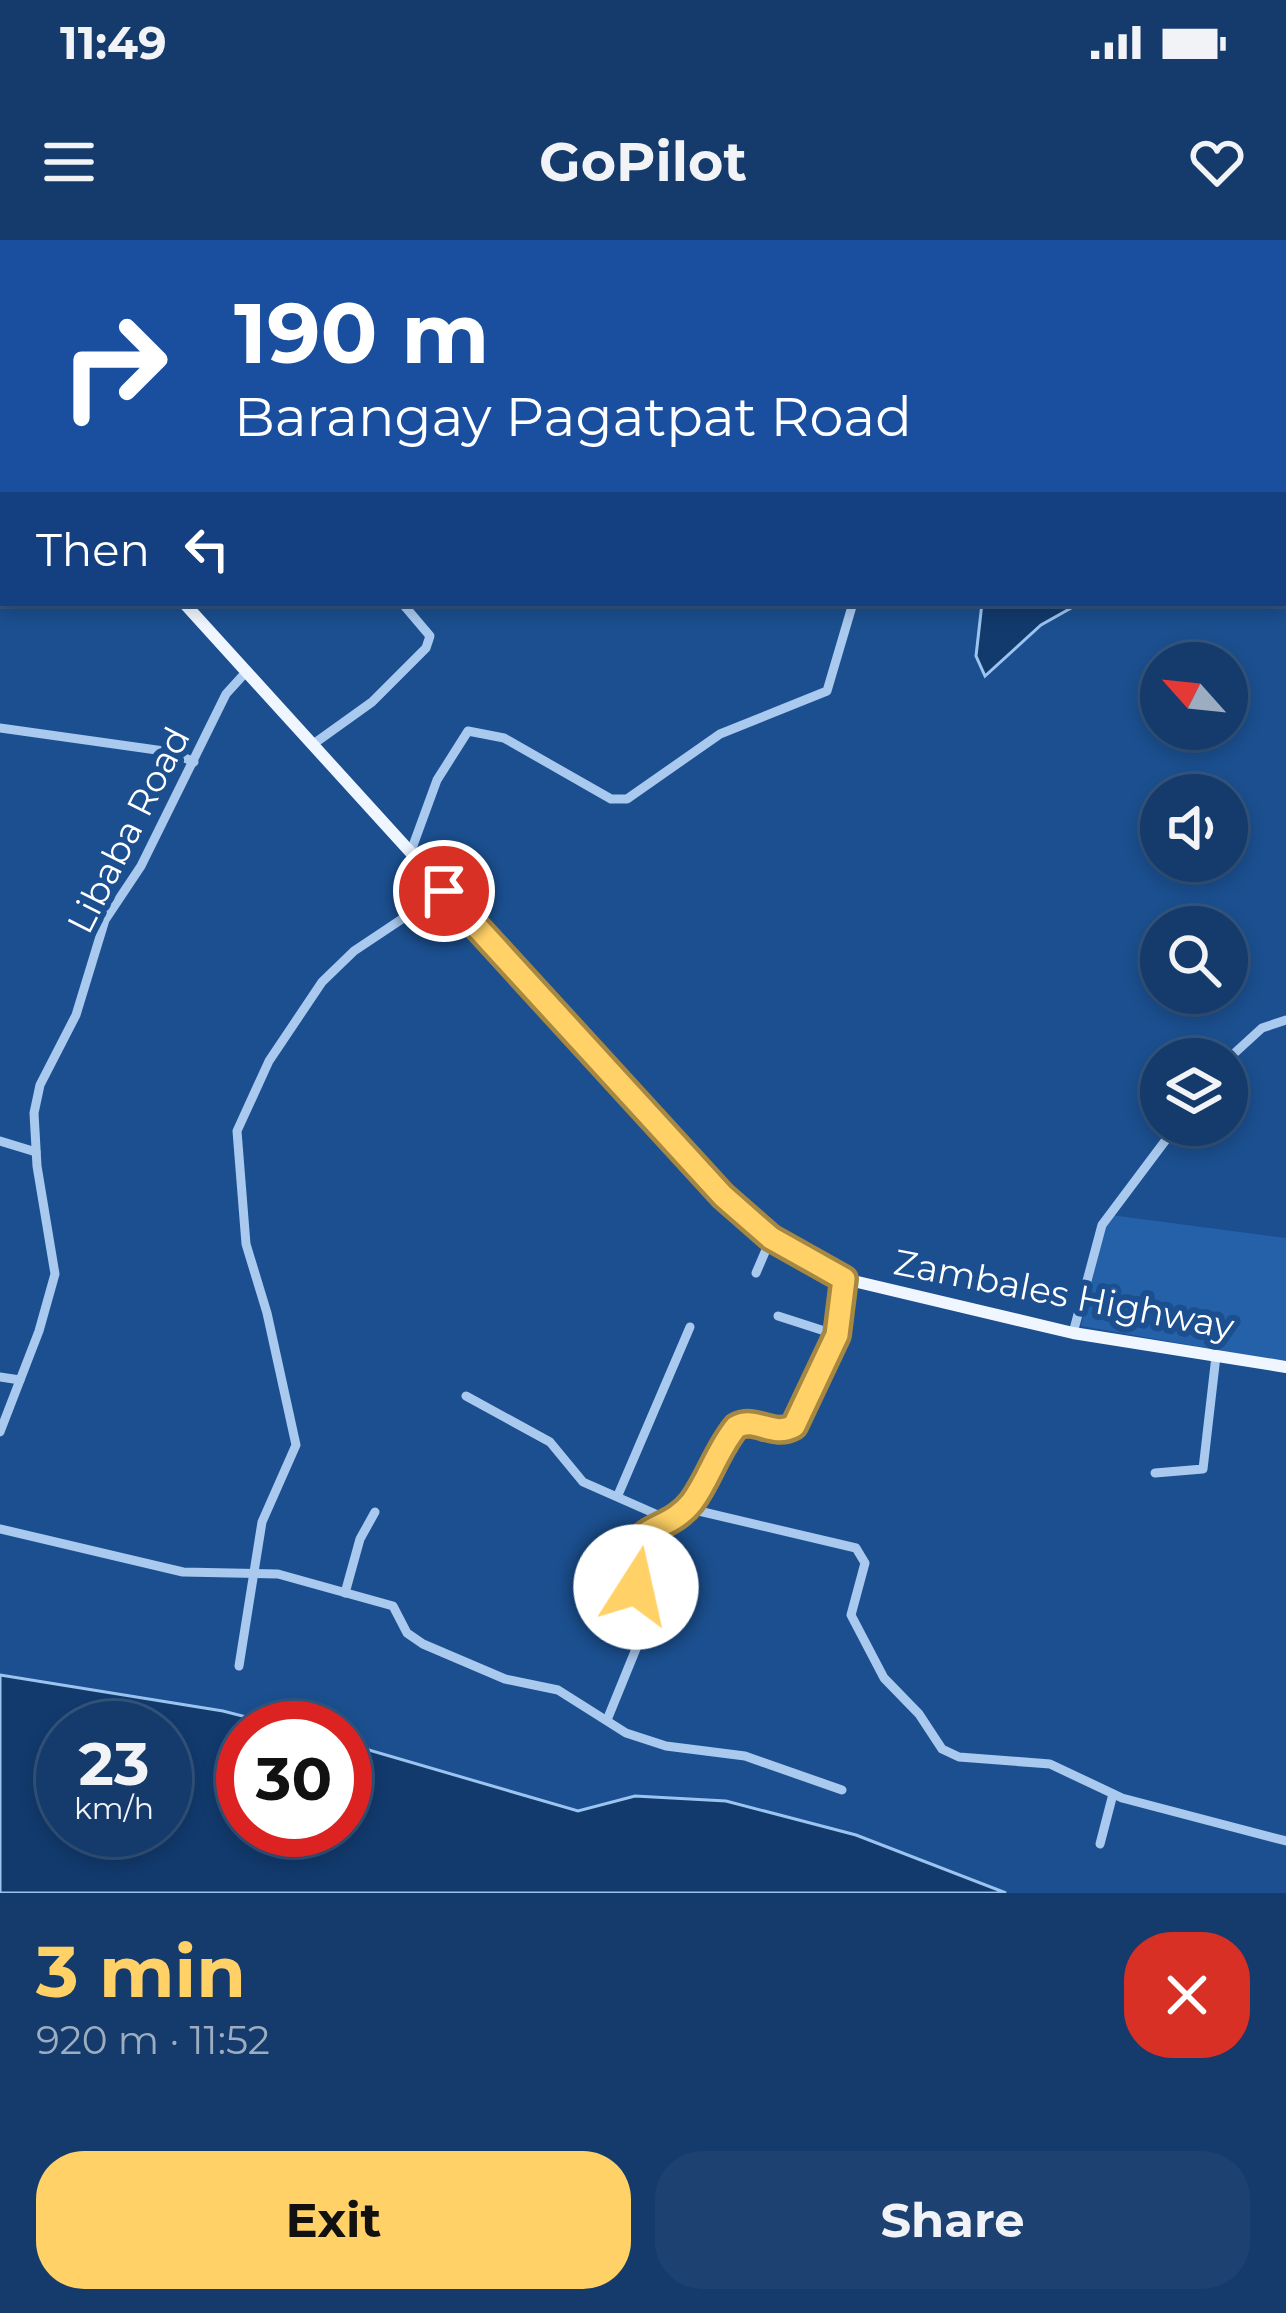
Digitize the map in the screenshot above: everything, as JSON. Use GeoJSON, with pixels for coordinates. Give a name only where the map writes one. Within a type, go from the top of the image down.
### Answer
{"type":"FeatureCollection","features":[{"type":"Feature","properties":{"kind":"main road","name":"Zambales Highway"},"geometry":{"type":"LineString","coordinates":[[187,606],[723,1196],[771,1238],[844,1279],[1073,1333],[1286,1367]]}},
{"type":"Feature","properties":{"kind":"street"},"geometry":{"type":"LineString","coordinates":[[312,746],[372,702],[426,648],[430,636],[405,606]]}},
{"type":"Feature","properties":{"kind":"street"},"geometry":{"type":"LineString","coordinates":[[411,851],[436,780],[468,731],[495,734],[611,800],[626,799],[720,734],[827,692],[852,606]]}},
{"type":"Feature","properties":{"kind":"street","name":"Libaba Road"},"geometry":{"type":"LineString","coordinates":[[0,1432],[55,1274],[36,1152],[34,1113],[40,1085],[76,1015],[98,937],[226,694],[246,673]]}},
{"type":"Feature","properties":{"kind":"street"},"geometry":{"type":"LineString","coordinates":[[0,728],[171,752],[194,762]]}},
{"type":"Feature","properties":{"kind":"street"},"geometry":{"type":"LineString","coordinates":[[239,1666],[262,1522],[291,1461],[295,1430],[245,1244],[237,1131],[269,1061],[322,982],[353,951],[444,891]]}},
{"type":"Feature","properties":{"kind":"street"},"geometry":{"type":"LineString","coordinates":[[1248,1041],[1262,1028],[1286,1020]]}},
{"type":"Feature","properties":{"kind":"street"},"geometry":{"type":"LineString","coordinates":[[0,1141],[36,1152]]}},
{"type":"Feature","properties":{"kind":"street"},"geometry":{"type":"LineString","coordinates":[[1073,1333],[1102,1226],[1161,1146]]}},
{"type":"Feature","properties":{"kind":"street"},"geometry":{"type":"LineString","coordinates":[[756,1273],[771,1238]]}},
{"type":"Feature","properties":{"kind":"street"},"geometry":{"type":"LineString","coordinates":[[608,1720],[640,1639],[635,1545],[686,1508],[736,1427],[752,1423],[778,1432],[794,1426],[837,1335],[844,1279]]}},
{"type":"Feature","properties":{"kind":"street"},"geometry":{"type":"LineString","coordinates":[[778,1316],[837,1335]]}},
{"type":"Feature","properties":{"kind":"street"},"geometry":{"type":"LineString","coordinates":[[618,1495],[690,1327]]}},
{"type":"Feature","properties":{"kind":"street"},"geometry":{"type":"LineString","coordinates":[[1155,1473],[1203,1469],[1216,1356]]}},
{"type":"Feature","properties":{"kind":"street"},"geometry":{"type":"LineString","coordinates":[[0,1377],[20,1380]]}},
{"type":"Feature","properties":{"kind":"street"},"geometry":{"type":"LineString","coordinates":[[466,1396],[526,1424],[550,1442],[583,1482],[667,1519]]}},
{"type":"Feature","properties":{"kind":"street"},"geometry":{"type":"LineString","coordinates":[[686,1508],[856,1548],[865,1563],[851,1616],[884,1678],[919,1714],[942,1749],[959,1757],[1050,1764],[1113,1794],[1286,1841]]}},
{"type":"Feature","properties":{"kind":"street"},"geometry":{"type":"LineString","coordinates":[[345,1593],[360,1539],[375,1512]]}},
{"type":"Feature","properties":{"kind":"street"},"geometry":{"type":"LineString","coordinates":[[0,1529],[164,1569],[257,1571],[393,1606],[413,1639],[460,1664],[559,1690],[608,1720],[666,1746],[745,1756],[842,1790]]}},
{"type":"Feature","properties":{"kind":"street"},"geometry":{"type":"LineString","coordinates":[[1100,1844],[1113,1794]]}},
{"type":"Feature","properties":{"kind":"shaded area"},"geometry":{"type":"Polygon","coordinates":[[[982,606],[1075,606],[1041,625],[985,676],[976,656],[982,606]]]}},
{"type":"Feature","properties":{"kind":"shaded area"},"geometry":{"type":"Polygon","coordinates":[[[1111,1215],[1286,1238],[1286,1362],[1081,1326],[1102,1231],[1111,1215]]]}},
{"type":"Feature","properties":{"kind":"shaded area"},"geometry":{"type":"Polygon","coordinates":[[[0,1675],[161,1701],[36,1701],[36,1857],[192,1857],[192,1706],[216,1710],[216,1857],[372,1857],[372,1751],[578,1811],[635,1796],[726,1801],[856,1835],[1006,1893],[0,1893],[0,1675]]]}},
{"type":"Feature","properties":{"kind":"route"},"geometry":{"type":"LineString","coordinates":[[444,891],[723,1196],[771,1238],[844,1279],[837,1335],[794,1426],[778,1432],[752,1423],[736,1427],[693,1501],[651,1527],[635,1545],[636,1587]]}}]}
